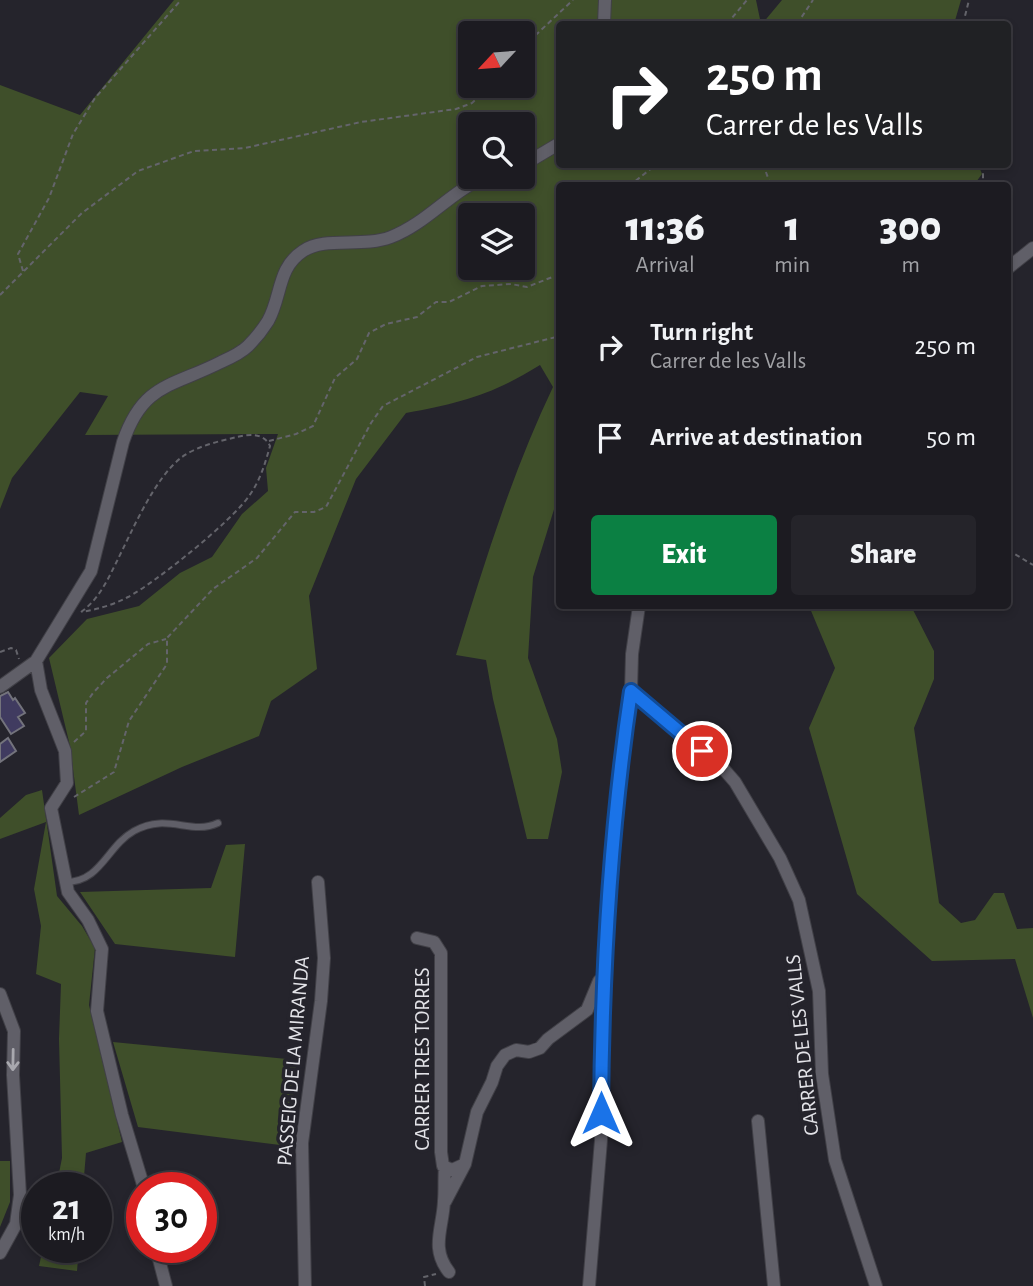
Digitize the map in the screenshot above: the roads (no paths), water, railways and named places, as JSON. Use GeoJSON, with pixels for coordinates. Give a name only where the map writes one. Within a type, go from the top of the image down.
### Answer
{"type":"FeatureCollection","features":[{"type":"Feature","properties":{"kind":"street"},"geometry":{"type":"LineString","coordinates":[[604,21],[605,0]]}},
{"type":"Feature","properties":{"kind":"street"},"geometry":{"type":"LineString","coordinates":[[535,158],[556,145]]}},
{"type":"Feature","properties":{"kind":"street"},"geometry":{"type":"LineString","coordinates":[[0,687],[36,661],[91,571],[122,442],[141,404],[161,389],[246,348],[268,321],[282,273],[300,253],[325,243],[354,244],[389,237],[427,218],[462,189]]}},
{"type":"Feature","properties":{"kind":"street"},"geometry":{"type":"LineString","coordinates":[[1011,266],[1033,248]]}},
{"type":"Feature","properties":{"kind":"street"},"geometry":{"type":"LineString","coordinates":[[589,1286],[601,1140],[603,971],[610,877],[639,609]]}},
{"type":"Feature","properties":{"kind":"street"},"geometry":{"type":"LineString","coordinates":[[36,661],[41,690],[64,747],[67,783],[51,808],[65,881],[72,901],[88,920],[102,949],[97,1011],[119,1104],[139,1172]]}},
{"type":"Feature","properties":{"kind":"street","name":"CARRER DE LES VALLS"},"geometry":{"type":"LineString","coordinates":[[631,691],[720,766],[735,782],[780,858],[799,900],[819,991],[822,1074],[835,1160],[876,1286]]}},
{"type":"Feature","properties":{"kind":"street","name":"PASSEIG DE LA MIRANDA"},"geometry":{"type":"LineString","coordinates":[[305,1286],[302,1143],[324,958],[318,882]]}},
{"type":"Feature","properties":{"kind":"street","name":"CARRER TRES TORRES"},"geometry":{"type":"LineString","coordinates":[[417,938],[434,942],[441,953],[441,1152],[445,1167],[452,1170],[465,1164]]}},
{"type":"Feature","properties":{"kind":"street"},"geometry":{"type":"LineString","coordinates":[[444,1202],[465,1164],[477,1112],[497,1066],[505,1055],[540,1048],[587,1010],[603,971]]}},
{"type":"Feature","properties":{"kind":"street"},"geometry":{"type":"LineString","coordinates":[[0,994],[14,1031],[13,1075],[20,1195],[16,1224],[0,1253]]}},
{"type":"Feature","properties":{"kind":"street"},"geometry":{"type":"LineString","coordinates":[[758,1121],[774,1286]]}},
{"type":"Feature","properties":{"kind":"street"},"geometry":{"type":"LineString","coordinates":[[445,1167],[444,1202],[437,1238],[442,1263],[449,1272]]}},
{"type":"Feature","properties":{"kind":"street"},"geometry":{"type":"LineString","coordinates":[[160,1263],[166,1286]]}},
{"type":"Feature","properties":{"kind":"lane"},"geometry":{"type":"LineString","coordinates":[[65,881],[81,880],[94,873],[125,836],[150,823],[175,822],[203,828],[218,822]]}}]}
